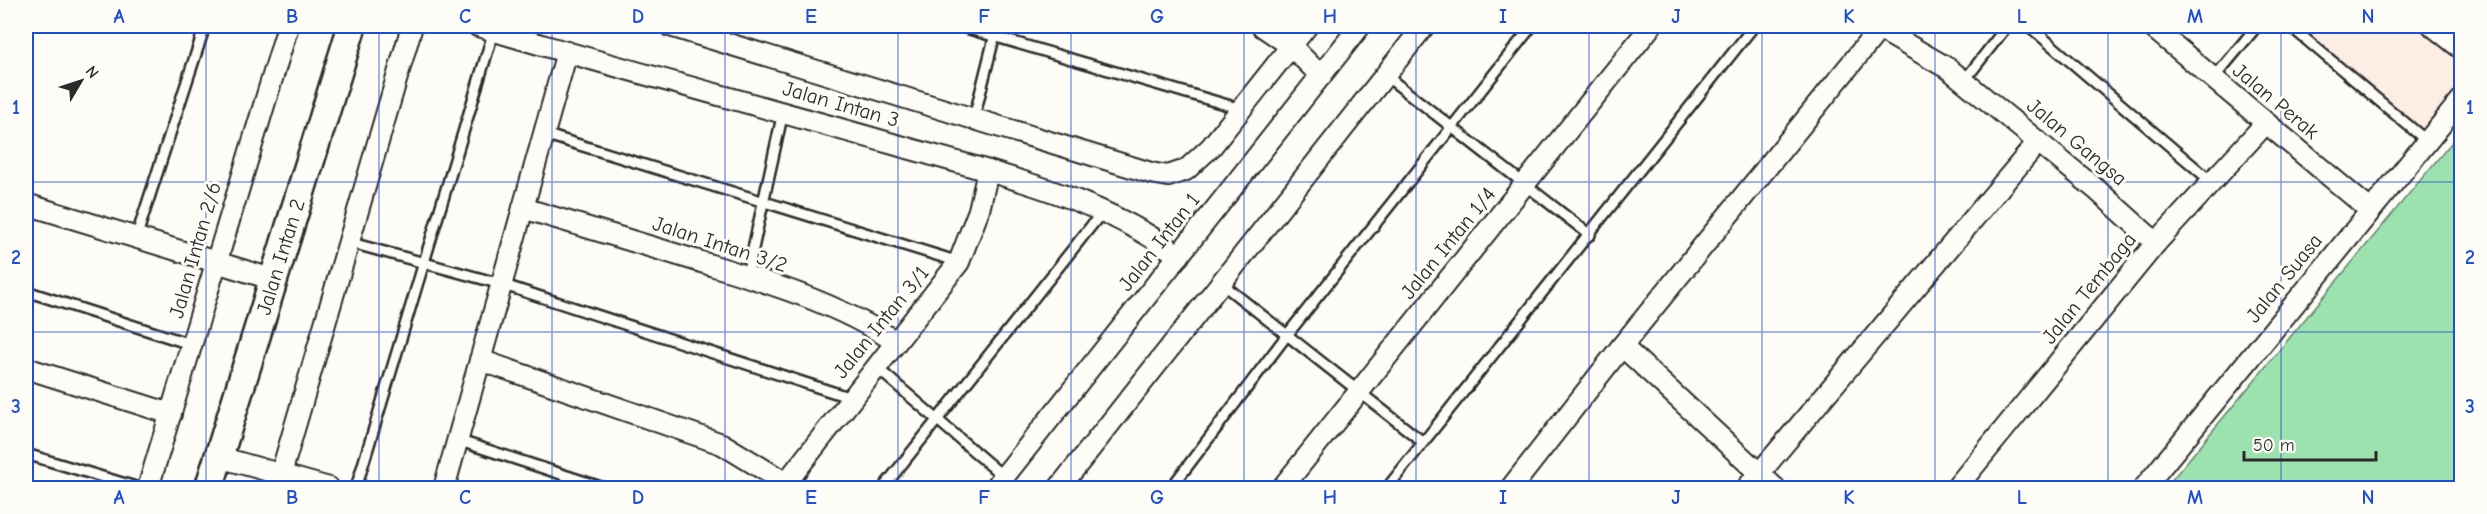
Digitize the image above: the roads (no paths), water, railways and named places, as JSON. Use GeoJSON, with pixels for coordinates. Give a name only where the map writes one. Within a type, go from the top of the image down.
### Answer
{"type":"FeatureCollection","features":[{"type":"Feature","properties":{"kind":"street","name":"Jalan Intan 2/6"},"geometry":{"type":"LineString","coordinates":[[148,489],[288,26]]}},
{"type":"Feature","properties":{"kind":"street","name":"Jalan Intan 2"},"geometry":{"type":"LineString","coordinates":[[209,489],[352,26]]}},
{"type":"Feature","properties":{"kind":"street"},"geometry":{"type":"LineString","coordinates":[[281,474],[412,26]]}},
{"type":"Feature","properties":{"kind":"street"},"geometry":{"type":"LineString","coordinates":[[670,26],[722,33],[974,118],[1151,173],[1168,176],[1186,170],[1210,147],[1307,26]]}},
{"type":"Feature","properties":{"kind":"street"},"geometry":{"type":"LineString","coordinates":[[1262,26],[1291,46],[1321,76]]}},
{"type":"Feature","properties":{"kind":"street","name":"Jalan Intan 1"},"geometry":{"type":"LineString","coordinates":[[1000,483],[1360,26]]}},
{"type":"Feature","properties":{"kind":"street"},"geometry":{"type":"LineString","coordinates":[[1059,489],[1424,26]]}},
{"type":"Feature","properties":{"kind":"street","name":"Jalan Intan 1/4"},"geometry":{"type":"LineString","coordinates":[[1282,489],[1651,26]]}},
{"type":"Feature","properties":{"kind":"street","name":"Jalan Perak"},"geometry":{"type":"LineString","coordinates":[[2151,26],[2370,210]]}},
{"type":"Feature","properties":{"kind":"street"},"geometry":{"type":"LineString","coordinates":[[2433,26],[2462,49]]}},
{"type":"Feature","properties":{"kind":"street"},"geometry":{"type":"LineString","coordinates":[[1511,489],[1877,27]]}},
{"type":"Feature","properties":{"kind":"street","name":"Jalan Gangsa"},"geometry":{"type":"LineString","coordinates":[[1877,27],[1927,54],[1964,81],[2156,243]]}},
{"type":"Feature","properties":{"kind":"street","name":"Jalan Intan 3"},"geometry":{"type":"LineString","coordinates":[[486,28],[988,171],[1103,211],[1150,234],[1179,256]]}},
{"type":"Feature","properties":{"kind":"street"},"geometry":{"type":"LineString","coordinates":[[444,489],[567,52]]}},
{"type":"Feature","properties":{"kind":"street","name":"Jalan Suasa"},"geometry":{"type":"LineString","coordinates":[[2144,489],[2462,99]]}},
{"type":"Feature","properties":{"kind":"street","name":"Jalan Tembaga"},"geometry":{"type":"LineString","coordinates":[[1956,489],[2156,243],[2265,124]]}},
{"type":"Feature","properties":{"kind":"street"},"geometry":{"type":"LineString","coordinates":[[1753,482],[2038,142]]}},
{"type":"Feature","properties":{"kind":"street","name":"Jalan Intan 3/1"},"geometry":{"type":"LineString","coordinates":[[784,486],[960,262],[979,210],[988,171]]}},
{"type":"Feature","properties":{"kind":"street"},"geometry":{"type":"LineString","coordinates":[[26,204],[275,280]]}},
{"type":"Feature","properties":{"kind":"street","name":"Jalan Intan 3/2"},"geometry":{"type":"LineString","coordinates":[[523,208],[747,276],[825,304],[868,324],[896,342]]}},
{"type":"Feature","properties":{"kind":"street"},"geometry":{"type":"LineString","coordinates":[[1622,346],[1753,482],[1774,489]]}},
{"type":"Feature","properties":{"kind":"street"},"geometry":{"type":"LineString","coordinates":[[480,360],[722,444],[784,486]]}},
{"type":"Feature","properties":{"kind":"street"},"geometry":{"type":"LineString","coordinates":[[26,368],[171,414]]}},
{"type":"Feature","properties":{"kind":"street"},"geometry":{"type":"LineString","coordinates":[[219,457],[329,489]]}},
{"type":"Feature","properties":{"kind":"lane"},"geometry":{"type":"LineString","coordinates":[[136,238],[205,26]]}},
{"type":"Feature","properties":{"kind":"lane"},"geometry":{"type":"LineString","coordinates":[[959,26],[1241,109]]}},
{"type":"Feature","properties":{"kind":"lane"},"geometry":{"type":"LineString","coordinates":[[974,118],[997,26]]}},
{"type":"Feature","properties":{"kind":"lane"},"geometry":{"type":"LineString","coordinates":[[1171,489],[1287,335],[1532,26]]}},
{"type":"Feature","properties":{"kind":"lane"},"geometry":{"type":"LineString","coordinates":[[1387,489],[1754,26]]}},
{"type":"Feature","properties":{"kind":"lane"},"geometry":{"type":"LineString","coordinates":[[1964,81],[2007,26]]}},
{"type":"Feature","properties":{"kind":"lane"},"geometry":{"type":"LineString","coordinates":[[2029,26],[2212,182]]}},
{"type":"Feature","properties":{"kind":"lane"},"geometry":{"type":"LineString","coordinates":[[2213,79],[2257,26]]}},
{"type":"Feature","properties":{"kind":"lane"},"geometry":{"type":"LineString","coordinates":[[2290,26],[2428,142]]}},
{"type":"Feature","properties":{"kind":"lane"},"geometry":{"type":"LineString","coordinates":[[356,489],[423,264],[486,28]]}},
{"type":"Feature","properties":{"kind":"lane"},"geometry":{"type":"LineString","coordinates":[[1385,75],[1590,234]]}},
{"type":"Feature","properties":{"kind":"lane"},"geometry":{"type":"LineString","coordinates":[[747,276],[762,199],[783,112]]}},
{"type":"Feature","properties":{"kind":"lane"},"geometry":{"type":"LineString","coordinates":[[544,134],[762,199],[960,262]]}},
{"type":"Feature","properties":{"kind":"lane"},"geometry":{"type":"LineString","coordinates":[[883,489],[1103,211]]}},
{"type":"Feature","properties":{"kind":"lane"},"geometry":{"type":"LineString","coordinates":[[348,242],[501,284],[851,398]]}},
{"type":"Feature","properties":{"kind":"lane"},"geometry":{"type":"LineString","coordinates":[[1221,283],[1423,442]]}},
{"type":"Feature","properties":{"kind":"lane"},"geometry":{"type":"LineString","coordinates":[[26,291],[193,345]]}},
{"type":"Feature","properties":{"kind":"lane"},"geometry":{"type":"LineString","coordinates":[[876,367],[939,420],[1000,483]]}},
{"type":"Feature","properties":{"kind":"lane"},"geometry":{"type":"LineString","coordinates":[[457,440],[604,489]]}},
{"type":"Feature","properties":{"kind":"lane"},"geometry":{"type":"LineString","coordinates":[[26,454],[139,489]]}}]}
